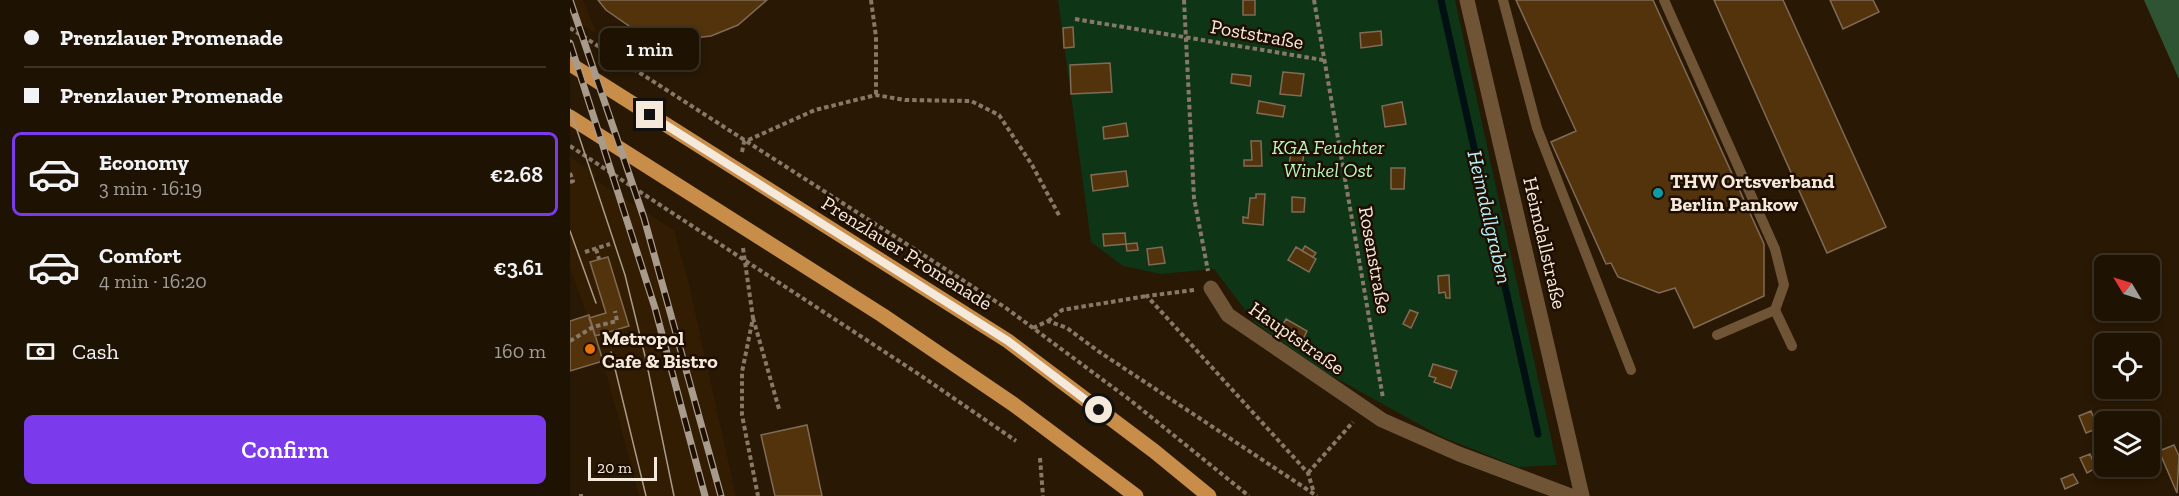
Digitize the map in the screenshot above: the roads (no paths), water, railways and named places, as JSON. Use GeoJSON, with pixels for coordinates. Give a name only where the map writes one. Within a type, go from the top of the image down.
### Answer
{"type":"FeatureCollection","features":[{"type":"Feature","properties":{"kind":"main road","name":"Prenzlauer Promenade"},"geometry":{"type":"LineString","coordinates":[[570,64],[1008,341],[1154,451],[1209,496]]}},
{"type":"Feature","properties":{"kind":"main road"},"geometry":{"type":"LineString","coordinates":[[570,117],[882,315],[1013,404],[1136,496]]}},
{"type":"Feature","properties":{"kind":"street","name":"Heimdallstraße"},"geometry":{"type":"LineString","coordinates":[[1467,0],[1582,496]]}},
{"type":"Feature","properties":{"kind":"street","name":"Hauptstraße"},"geometry":{"type":"LineString","coordinates":[[1211,288],[1228,315],[1382,420],[1459,454],[1571,496]]}},
{"type":"Feature","properties":{"kind":"lane"},"geometry":{"type":"LineString","coordinates":[[1503,0],[1537,128],[1631,370]]}},
{"type":"Feature","properties":{"kind":"lane"},"geometry":{"type":"LineString","coordinates":[[1664,0],[1775,249],[1784,285],[1775,309],[1792,346]]}},
{"type":"Feature","properties":{"kind":"lane"},"geometry":{"type":"LineString","coordinates":[[1717,335],[1775,309]]}},
{"type":"Feature","properties":{"kind":"waterway","name":"Heimdallgraben"},"geometry":{"type":"LineString","coordinates":[[1441,0],[1538,434]]}},
{"type":"Feature","properties":{"kind":"tram line"},"geometry":{"type":"LineString","coordinates":[[570,109],[625,275],[646,360],[674,496]]}},
{"type":"Feature","properties":{"kind":"tram line"},"geometry":{"type":"LineString","coordinates":[[570,231],[596,303]]}},
{"type":"Feature","properties":{"kind":"tram line"},"geometry":{"type":"LineString","coordinates":[[611,352],[646,496]]}},
{"type":"Feature","properties":{"kind":"railway"},"geometry":{"type":"LineString","coordinates":[[570,0],[644,218],[721,496]]}},
{"type":"Feature","properties":{"kind":"railway"},"geometry":{"type":"LineString","coordinates":[[570,43],[655,308],[705,496]]}},
{"type":"Feature","properties":{"kind":"place","name":"THW Ortsverband Berlin Pankow"},"geometry":{"type":"Point","coordinates":[1658,193]}},
{"type":"Feature","properties":{"kind":"place","name":"Metropol Cafe & Bistro"},"geometry":{"type":"Point","coordinates":[590,349]}},
{"type":"Feature","properties":{"kind":"park label","name":"KGA Feuchter Winkel Ost"},"geometry":{"type":"Point","coordinates":[1328,158]}}]}
